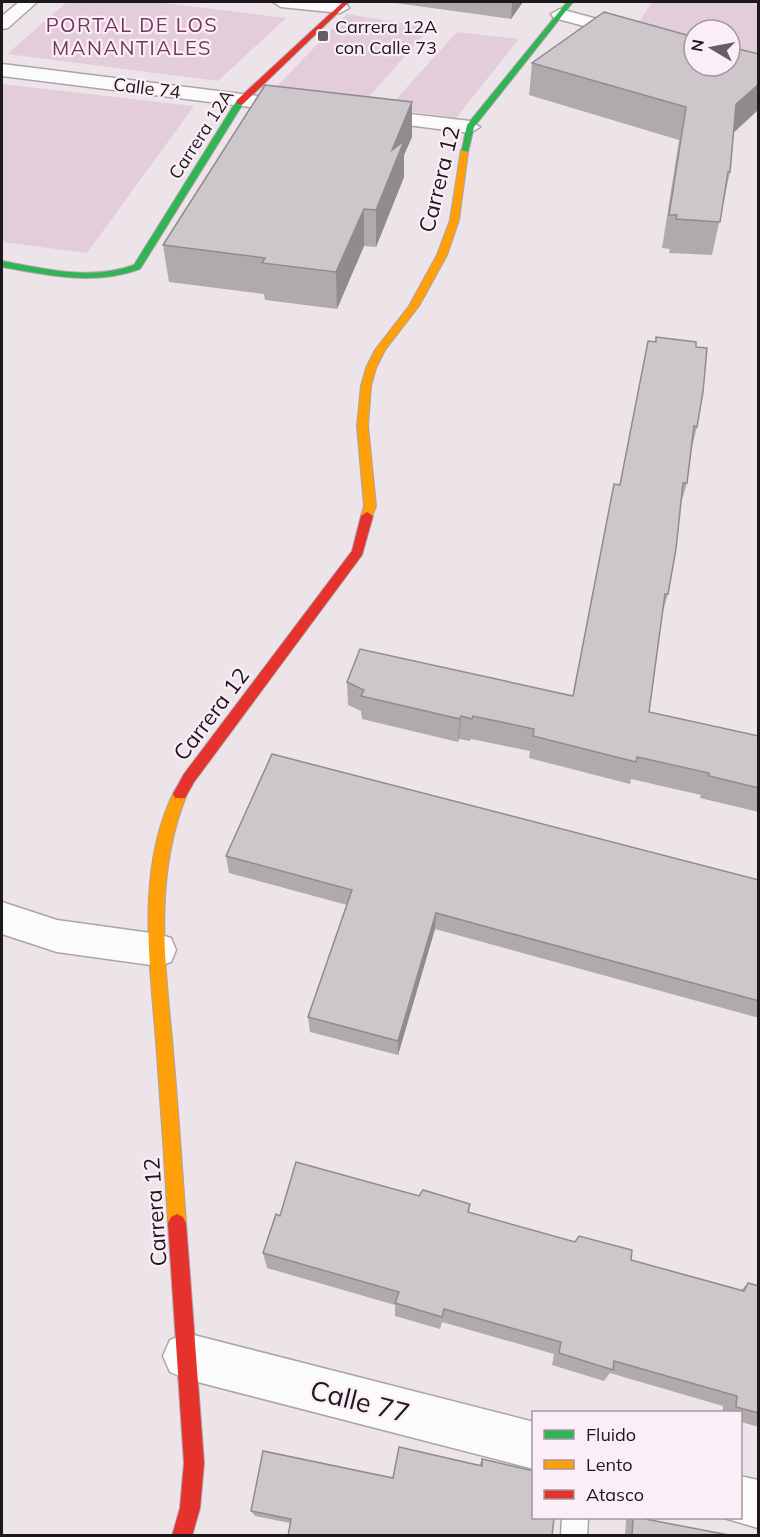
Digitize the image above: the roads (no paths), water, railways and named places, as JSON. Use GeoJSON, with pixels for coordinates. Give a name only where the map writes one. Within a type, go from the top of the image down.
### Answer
{"type":"FeatureCollection","features":[{"type":"Feature","properties":{"kind":"main road","name":"Carrera 12A"},"geometry":{"type":"LineString","coordinates":[[2,264],[92,277],[127,275],[137,267],[241,100],[343,5]]}},
{"type":"Feature","properties":{"kind":"main road","name":"Carrera 12"},"geometry":{"type":"LineString","coordinates":[[182,1536],[190,1508],[194,1463],[158,950],[160,854],[169,814],[189,778],[358,552],[370,506],[362,424],[367,384],[380,350],[398,329],[431,277],[443,252],[453,227],[461,165],[470,127],[565,8]]}},
{"type":"Feature","properties":{"kind":"street"},"geometry":{"type":"LineString","coordinates":[[2,24],[28,2]]}},
{"type":"Feature","properties":{"kind":"street"},"geometry":{"type":"LineString","coordinates":[[281,2],[343,5]]}},
{"type":"Feature","properties":{"kind":"street"},"geometry":{"type":"LineString","coordinates":[[565,8],[682,46]]}},
{"type":"Feature","properties":{"kind":"street","name":"Calle 74"},"geometry":{"type":"LineString","coordinates":[[2,69],[320,109]]}},
{"type":"Feature","properties":{"kind":"street"},"geometry":{"type":"LineString","coordinates":[[343,112],[470,127]]}},
{"type":"Feature","properties":{"kind":"street"},"geometry":{"type":"LineString","coordinates":[[2,918],[57,936],[158,950]]}},
{"type":"Feature","properties":{"kind":"street","name":"Calle 77"},"geometry":{"type":"LineString","coordinates":[[186,1356],[532,1445]]}},
{"type":"Feature","properties":{"kind":"street"},"geometry":{"type":"LineString","coordinates":[[742,1500],[759,1504]]}},
{"type":"Feature","properties":{"kind":"lane"},"geometry":{"type":"LineString","coordinates":[[574,1536],[575,1519]]}},
{"type":"Feature","properties":{"kind":"place","name":"Carrera 12A con Calle 73"},"geometry":{"type":"Point","coordinates":[323,36]}},
{"type":"Feature","properties":{"kind":"district","name":"PORTAL DE LOS MANANTIALES"},"geometry":{"type":"Point","coordinates":[132,36]}}]}
